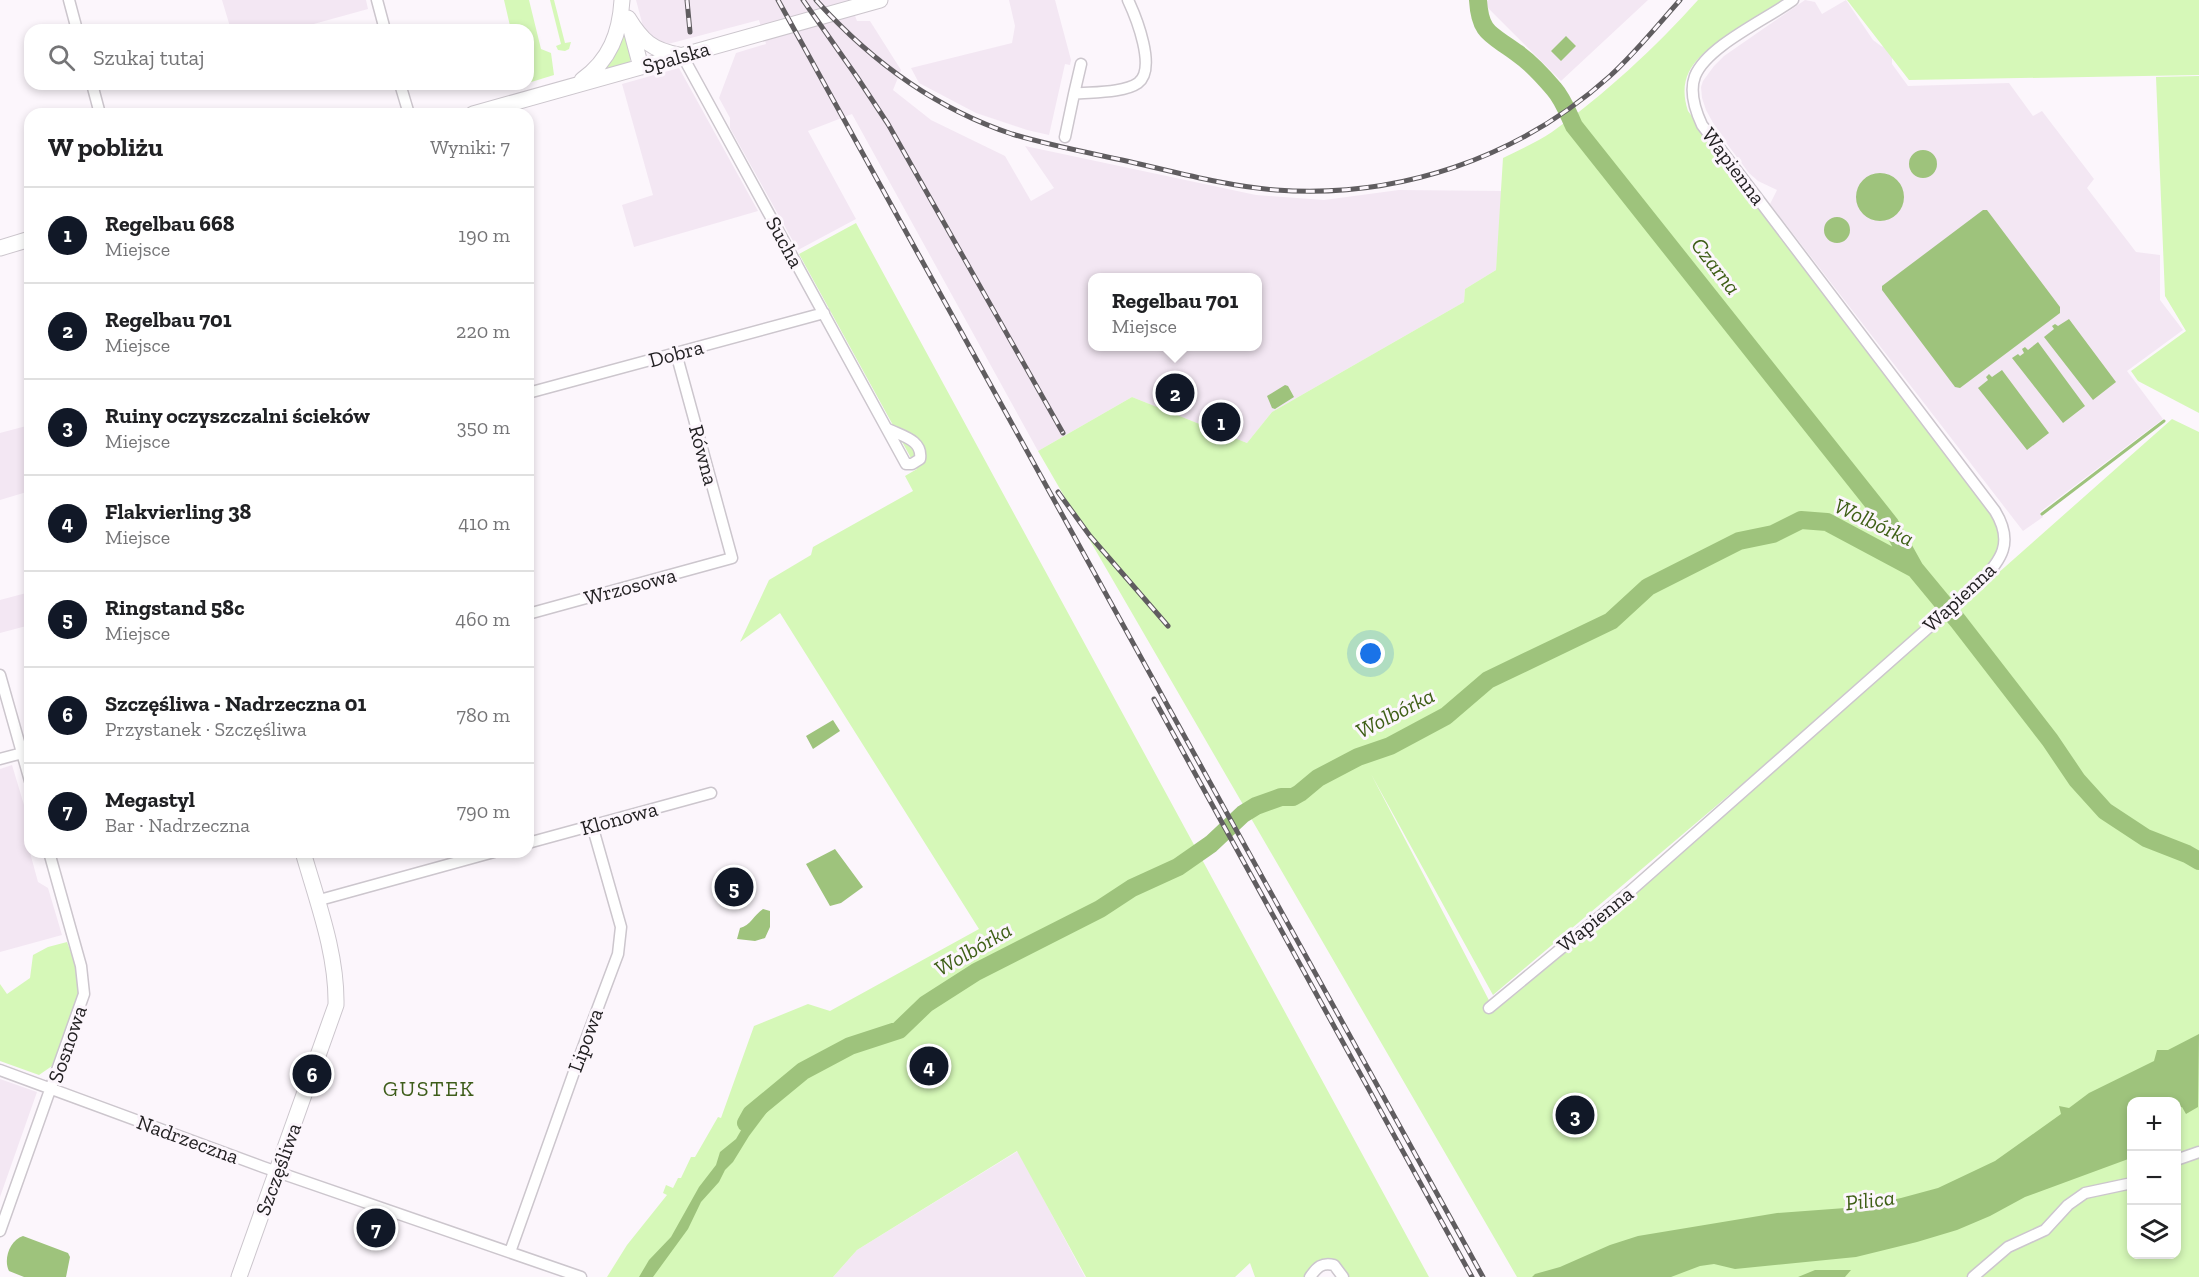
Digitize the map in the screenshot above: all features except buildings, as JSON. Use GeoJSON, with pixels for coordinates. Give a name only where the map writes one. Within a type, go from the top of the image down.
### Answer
{"type":"FeatureCollection","features":[{"type":"Feature","properties":{"kind":"street"},"geometry":{"type":"LineString","coordinates":[[69,0],[75,24]]}},
{"type":"Feature","properties":{"kind":"street"},"geometry":{"type":"LineString","coordinates":[[377,0],[383,24]]}},
{"type":"Feature","properties":{"kind":"street"},"geometry":{"type":"LineString","coordinates":[[623,0],[640,67]]}},
{"type":"Feature","properties":{"kind":"street"},"geometry":{"type":"LineString","coordinates":[[574,86],[598,68],[607,55],[618,28],[623,0]]}},
{"type":"Feature","properties":{"kind":"street","name":"Spalska"},"geometry":{"type":"LineString","coordinates":[[495,108],[682,55],[842,4],[880,0]]}},
{"type":"Feature","properties":{"kind":"street"},"geometry":{"type":"LineString","coordinates":[[1074,94],[1120,89],[1131,86],[1142,78],[1145,71],[1145,55],[1136,19],[1128,0]]}},
{"type":"Feature","properties":{"kind":"street","name":"Wapienna"},"geometry":{"type":"LineString","coordinates":[[1489,1008],[1627,894],[1979,583],[1995,567],[2004,548],[2005,536],[2000,519],[1870,344],[1740,176],[1696,114],[1693,86],[1694,77],[1700,66],[1735,37],[1793,0]]}},
{"type":"Feature","properties":{"kind":"street"},"geometry":{"type":"LineString","coordinates":[[628,18],[638,34],[648,44],[663,52],[682,55]]}},
{"type":"Feature","properties":{"kind":"street","name":"Sucha"},"geometry":{"type":"LineString","coordinates":[[682,55],[888,429]]}},
{"type":"Feature","properties":{"kind":"street"},"geometry":{"type":"LineString","coordinates":[[1065,137],[1081,64]]}},
{"type":"Feature","properties":{"kind":"street"},"geometry":{"type":"LineString","coordinates":[[94,90],[98,108]]}},
{"type":"Feature","properties":{"kind":"street"},"geometry":{"type":"LineString","coordinates":[[402,90],[407,108]]}},
{"type":"Feature","properties":{"kind":"street"},"geometry":{"type":"LineString","coordinates":[[0,248],[24,241]]}},
{"type":"Feature","properties":{"kind":"street","name":"Dobra"},"geometry":{"type":"LineString","coordinates":[[534,391],[824,313]]}},
{"type":"Feature","properties":{"kind":"street","name":"Równa"},"geometry":{"type":"LineString","coordinates":[[676,353],[732,558]]}},
{"type":"Feature","properties":{"kind":"street","name":"Wrzosowa"},"geometry":{"type":"LineString","coordinates":[[534,612],[732,558]]}},
{"type":"Feature","properties":{"kind":"street"},"geometry":{"type":"LineString","coordinates":[[0,675],[24,746]]}},
{"type":"Feature","properties":{"kind":"street"},"geometry":{"type":"LineString","coordinates":[[0,759],[24,753]]}},
{"type":"Feature","properties":{"kind":"street","name":"Klonowa"},"geometry":{"type":"LineString","coordinates":[[534,841],[711,793]]}},
{"type":"Feature","properties":{"kind":"street","name":"Lipowa"},"geometry":{"type":"LineString","coordinates":[[510,1252],[618,954],[621,939],[621,927],[592,825]]}},
{"type":"Feature","properties":{"kind":"street","name":"Sosnowa"},"geometry":{"type":"LineString","coordinates":[[0,1231],[84,994],[84,980],[51,858]]}},
{"type":"Feature","properties":{"kind":"street","name":"Szczęśliwa"},"geometry":{"type":"LineString","coordinates":[[238,1277],[336,1005],[332,961],[305,858]]}},
{"type":"Feature","properties":{"kind":"street"},"geometry":{"type":"LineString","coordinates":[[316,901],[472,858]]}},
{"type":"Feature","properties":{"kind":"street","name":"Nadrzeczna"},"geometry":{"type":"LineString","coordinates":[[0,1070],[277,1172],[581,1277]]}},
{"type":"Feature","properties":{"kind":"street"},"geometry":{"type":"LineString","coordinates":[[2181,1158],[2199,1152]]}},
{"type":"Feature","properties":{"kind":"street"},"geometry":{"type":"LineString","coordinates":[[1973,1277],[2008,1247],[2045,1230],[2068,1204],[2085,1194],[2127,1184]]}},
{"type":"Feature","properties":{"kind":"street"},"geometry":{"type":"LineString","coordinates":[[1310,1277],[1320,1265],[1327,1263],[1334,1265],[1343,1277]]}},
{"type":"Feature","properties":{"kind":"shaded area"},"geometry":{"type":"Polygon","coordinates":[[[222,0],[366,0],[368,9],[314,24],[229,24],[222,0]]]}},
{"type":"Feature","properties":{"kind":"shaded area"},"geometry":{"type":"Polygon","coordinates":[[[504,0],[529,0],[541,49],[551,53],[554,75],[534,81],[534,24],[510,24],[504,0]]]}},
{"type":"Feature","properties":{"kind":"shaded area"},"geometry":{"type":"Polygon","coordinates":[[[550,0],[554,0],[565,43],[571,42],[569,49],[565,51],[558,50],[556,46],[561,44],[550,0]]]}},
{"type":"Feature","properties":{"kind":"shaded area"},"geometry":{"type":"Polygon","coordinates":[[[636,0],[849,0],[857,21],[870,21],[901,70],[893,90],[931,120],[1005,156],[1031,201],[1054,188],[1025,146],[1256,195],[1324,200],[1399,190],[1503,191],[1496,270],[1465,289],[1464,302],[1272,412],[1247,443],[1132,397],[1038,451],[852,114],[808,131],[856,219],[798,250],[730,128],[730,118],[719,98],[736,53],[766,44],[759,20],[668,44],[655,40],[644,30],[636,0]]]}},
{"type":"Feature","properties":{"kind":"shaded area"},"geometry":{"type":"Polygon","coordinates":[[[1009,0],[1055,0],[1071,60],[1070,65],[1065,64],[1049,135],[976,113],[919,83],[911,68],[1012,43],[1015,26],[1009,0]]]}},
{"type":"Feature","properties":{"kind":"shaded area"},"geometry":{"type":"Polygon","coordinates":[[[1488,0],[1648,0],[1561,81],[1485,5],[1488,0]]]}},
{"type":"Feature","properties":{"kind":"shaded area"},"geometry":{"type":"Polygon","coordinates":[[[1698,0],[1784,0],[1713,46],[1695,62],[1685,83],[1688,111],[1995,518],[1999,544],[1995,555],[1988,569],[1906,640],[1898,651],[1738,793],[1735,790],[1493,995],[1371,774],[1493,1008],[1507,1001],[1631,898],[2172,419],[2199,432],[2199,1277],[1517,1277],[1038,451],[1132,397],[1247,443],[1272,412],[1464,302],[1465,289],[1496,270],[1503,158],[1546,136],[1571,118],[1647,53],[1698,0]]]}},
{"type":"Feature","properties":{"kind":"shaded area"},"geometry":{"type":"Polygon","coordinates":[[[1805,0],[1815,2],[1822,14],[1846,0],[1873,40],[1892,50],[1892,64],[1908,86],[2009,83],[2033,116],[2042,111],[2094,179],[2087,188],[2136,252],[2160,255],[2160,300],[2183,330],[2127,371],[2163,419],[2040,512],[2043,517],[2023,531],[1770,204],[1777,190],[1758,181],[1749,173],[1718,132],[1706,110],[1701,87],[1714,66],[1724,56],[1805,0]]]}},
{"type":"Feature","properties":{"kind":"shaded area"},"geometry":{"type":"Polygon","coordinates":[[[1847,0],[2199,0],[2199,75],[1909,80],[1847,0]]]}},
{"type":"Feature","properties":{"kind":"shaded area"},"geometry":{"type":"Polygon","coordinates":[[[624,32],[631,57],[630,62],[605,70],[602,66],[624,32]]]}},
{"type":"Feature","properties":{"kind":"shaded area"},"geometry":{"type":"Polygon","coordinates":[[[1566,36],[1576,46],[1561,61],[1551,51],[1566,36]]]}},
{"type":"Feature","properties":{"kind":"shaded area"},"geometry":{"type":"Polygon","coordinates":[[[679,68],[758,211],[634,247],[622,205],[653,195],[622,84],[679,68]]]}},
{"type":"Feature","properties":{"kind":"shaded area"},"geometry":{"type":"Polygon","coordinates":[[[2199,76],[2199,413],[2138,381],[2131,371],[2186,331],[2165,296],[2156,77],[2199,76]]]}},
{"type":"Feature","properties":{"kind":"shaded area"},"geometry":{"type":"Polygon","coordinates":[[[1923,150],[1933,154],[1937,164],[1933,174],[1923,178],[1913,174],[1909,164],[1913,154],[1923,150]]]}},
{"type":"Feature","properties":{"kind":"shaded area"},"geometry":{"type":"Polygon","coordinates":[[[1875,173],[1885,173],[1897,180],[1904,192],[1904,202],[1897,214],[1885,221],[1875,221],[1860,210],[1856,202],[1856,192],[1867,177],[1875,173]]]}},
{"type":"Feature","properties":{"kind":"shaded area"},"geometry":{"type":"Polygon","coordinates":[[[1983,210],[1987,210],[2060,307],[2060,313],[1960,388],[1955,387],[1882,290],[1882,286],[1983,210]]]}},
{"type":"Feature","properties":{"kind":"shaded area"},"geometry":{"type":"Polygon","coordinates":[[[1837,217],[1846,221],[1850,230],[1846,239],[1837,243],[1828,239],[1824,230],[1828,221],[1837,217]]]}},
{"type":"Feature","properties":{"kind":"shaded area"},"geometry":{"type":"Polygon","coordinates":[[[856,223],[1429,1277],[1348,1277],[1340,1265],[1327,1258],[1315,1262],[1305,1277],[1255,1277],[1250,1263],[1235,1277],[1086,1277],[1017,1151],[857,1250],[833,1277],[607,1277],[627,1245],[667,1195],[663,1193],[666,1185],[673,1188],[678,1178],[681,1178],[691,1157],[695,1157],[718,1117],[721,1118],[754,1026],[808,1004],[830,1011],[979,929],[780,613],[740,642],[769,580],[811,555],[813,547],[913,491],[905,476],[917,469],[799,254],[856,223]]]}},
{"type":"Feature","properties":{"kind":"shaded area"},"geometry":{"type":"Polygon","coordinates":[[[2069,319],[2116,382],[2093,400],[2044,337],[2054,329],[2052,326],[2055,324],[2058,326],[2069,319]]]}},
{"type":"Feature","properties":{"kind":"shaded area"},"geometry":{"type":"Polygon","coordinates":[[[2038,342],[2085,406],[2063,423],[2012,358],[2024,353],[2022,349],[2025,347],[2028,350],[2038,342]]]}},
{"type":"Feature","properties":{"kind":"shaded area"},"geometry":{"type":"Polygon","coordinates":[[[2002,370],[2049,433],[2027,450],[1978,388],[1988,380],[1986,377],[1989,374],[1992,377],[2002,370]]]}},
{"type":"Feature","properties":{"kind":"shaded area"},"geometry":{"type":"Polygon","coordinates":[[[1285,385],[1294,397],[1275,409],[1272,408],[1267,396],[1285,385]]]}},
{"type":"Feature","properties":{"kind":"shaded area"},"geometry":{"type":"Polygon","coordinates":[[[24,427],[24,493],[0,500],[0,433],[24,427]]]}},
{"type":"Feature","properties":{"kind":"shaded area"},"geometry":{"type":"Polygon","coordinates":[[[24,594],[24,627],[0,633],[0,600],[24,594]]]}},
{"type":"Feature","properties":{"kind":"shaded area"},"geometry":{"type":"Polygon","coordinates":[[[833,720],[840,731],[813,749],[806,736],[833,720]]]}},
{"type":"Feature","properties":{"kind":"shaded area"},"geometry":{"type":"Polygon","coordinates":[[[12,765],[24,805],[24,858],[31,858],[38,882],[48,888],[62,935],[0,952],[0,769],[12,765]]]}},
{"type":"Feature","properties":{"kind":"shaded area"},"geometry":{"type":"Polygon","coordinates":[[[835,849],[863,887],[841,903],[830,906],[806,864],[835,849]]]}},
{"type":"Feature","properties":{"kind":"shaded area"},"geometry":{"type":"Polygon","coordinates":[[[763,909],[770,911],[770,927],[765,938],[755,941],[737,939],[740,928],[747,925],[763,909]]]}},
{"type":"Feature","properties":{"kind":"shaded area"},"geometry":{"type":"Polygon","coordinates":[[[67,942],[78,972],[79,995],[52,1066],[39,1075],[0,1061],[0,984],[7,994],[30,978],[33,955],[48,947],[67,942]]]}},
{"type":"Feature","properties":{"kind":"shaded area"},"geometry":{"type":"Polygon","coordinates":[[[2199,1034],[2198,1107],[2186,1114],[2181,1107],[2181,1097],[2127,1097],[2127,1159],[2025,1197],[1990,1216],[1957,1230],[1856,1257],[1735,1269],[1714,1264],[1700,1266],[1671,1277],[1532,1277],[1638,1236],[1777,1213],[1859,1207],[1938,1188],[1995,1161],[2061,1114],[2059,1106],[2069,1108],[2089,1093],[2154,1061],[2157,1050],[2168,1050],[2199,1034]]]}},
{"type":"Feature","properties":{"kind":"shaded area"},"geometry":{"type":"Polygon","coordinates":[[[0,1079],[37,1092],[0,1197],[0,1079]]]}},
{"type":"Feature","properties":{"kind":"shaded area"},"geometry":{"type":"Polygon","coordinates":[[[757,1102],[770,1108],[725,1170],[719,1182],[701,1202],[688,1229],[653,1277],[639,1277],[649,1260],[671,1237],[699,1187],[716,1165],[720,1152],[736,1139],[747,1120],[748,1110],[757,1102]]]}},
{"type":"Feature","properties":{"kind":"shaded area"},"geometry":{"type":"Polygon","coordinates":[[[1018,1151],[1085,1277],[833,1277],[857,1250],[1018,1151]]]}},
{"type":"Feature","properties":{"kind":"shaded area"},"geometry":{"type":"Polygon","coordinates":[[[23,1236],[68,1253],[70,1257],[66,1277],[24,1277],[9,1271],[7,1256],[9,1250],[14,1241],[23,1236]]]}},
{"type":"Feature","properties":{"kind":"shaded area"},"geometry":{"type":"Polygon","coordinates":[[[1815,1270],[1851,1270],[1845,1277],[1798,1277],[1815,1270]]]}},
{"type":"Feature","properties":{"kind":"waterway","name":"Czarna"},"geometry":{"type":"LineString","coordinates":[[1478,0],[1481,20],[1485,27],[1494,37],[1532,65],[1557,93],[1574,126],[1890,524],[1915,569]]}},
{"type":"Feature","properties":{"kind":"waterway"},"geometry":{"type":"LineString","coordinates":[[2042,514],[2164,421]]}},
{"type":"Feature","properties":{"kind":"waterway","name":"Wolbórka"},"geometry":{"type":"LineString","coordinates":[[746,1123],[751,1114],[803,1071],[850,1046],[899,1030],[926,1004],[976,972],[1100,909],[1132,888],[1178,867],[1211,844],[1243,814],[1256,806],[1281,797],[1293,797],[1318,778],[1358,757],[1390,746],[1446,716],[1488,680],[1611,621],[1648,587],[1739,541],[1773,534],[1801,520],[1827,522],[1915,569],[2050,740],[2077,780],[2105,811],[2146,838],[2199,861]]}},
{"type":"Feature","properties":{"kind":"railway"},"geometry":{"type":"LineString","coordinates":[[687,0],[690,32]]}},
{"type":"Feature","properties":{"kind":"railway"},"geometry":{"type":"LineString","coordinates":[[778,0],[1483,1277]]}},
{"type":"Feature","properties":{"kind":"railway"},"geometry":{"type":"LineString","coordinates":[[803,0],[888,124],[1063,433]]}},
{"type":"Feature","properties":{"kind":"railway"},"geometry":{"type":"LineString","coordinates":[[816,0],[858,43],[905,80],[956,111],[1012,134],[1218,182],[1276,190],[1322,191],[1367,188],[1411,180],[1455,167],[1537,130],[1575,105],[1610,76],[1680,0]]}},
{"type":"Feature","properties":{"kind":"railway"},"geometry":{"type":"LineString","coordinates":[[1058,492],[1090,536],[1168,626]]}},
{"type":"Feature","properties":{"kind":"railway"},"geometry":{"type":"LineString","coordinates":[[1154,699],[1472,1277]]}},
{"type":"Feature","properties":{"kind":"place","name":"Regelbau 701"},"geometry":{"type":"Point","coordinates":[1175,393]}},
{"type":"Feature","properties":{"kind":"place","name":"Regelbau 668"},"geometry":{"type":"Point","coordinates":[1221,422]}},
{"type":"Feature","properties":{"kind":"place","name":"Ringstand 58c"},"geometry":{"type":"Point","coordinates":[734,887]}},
{"type":"Feature","properties":{"kind":"place","name":"Flakvierling 38"},"geometry":{"type":"Point","coordinates":[929,1066]}},
{"type":"Feature","properties":{"kind":"place","name":"Szczęśliwa - Nadrzeczna 01"},"geometry":{"type":"Point","coordinates":[312,1074]}},
{"type":"Feature","properties":{"kind":"place","name":"Ruiny oczyszczalni ścieków"},"geometry":{"type":"Point","coordinates":[1575,1115]}},
{"type":"Feature","properties":{"kind":"place","name":"Megastyl"},"geometry":{"type":"Point","coordinates":[376,1228]}},
{"type":"Feature","properties":{"kind":"district","name":"GUSTEK"},"geometry":{"type":"Point","coordinates":[429,1088]}},
{"type":"Feature","properties":{"kind":"water label","name":"Pilica"},"geometry":{"type":"Point","coordinates":[1870,1200]}}]}
